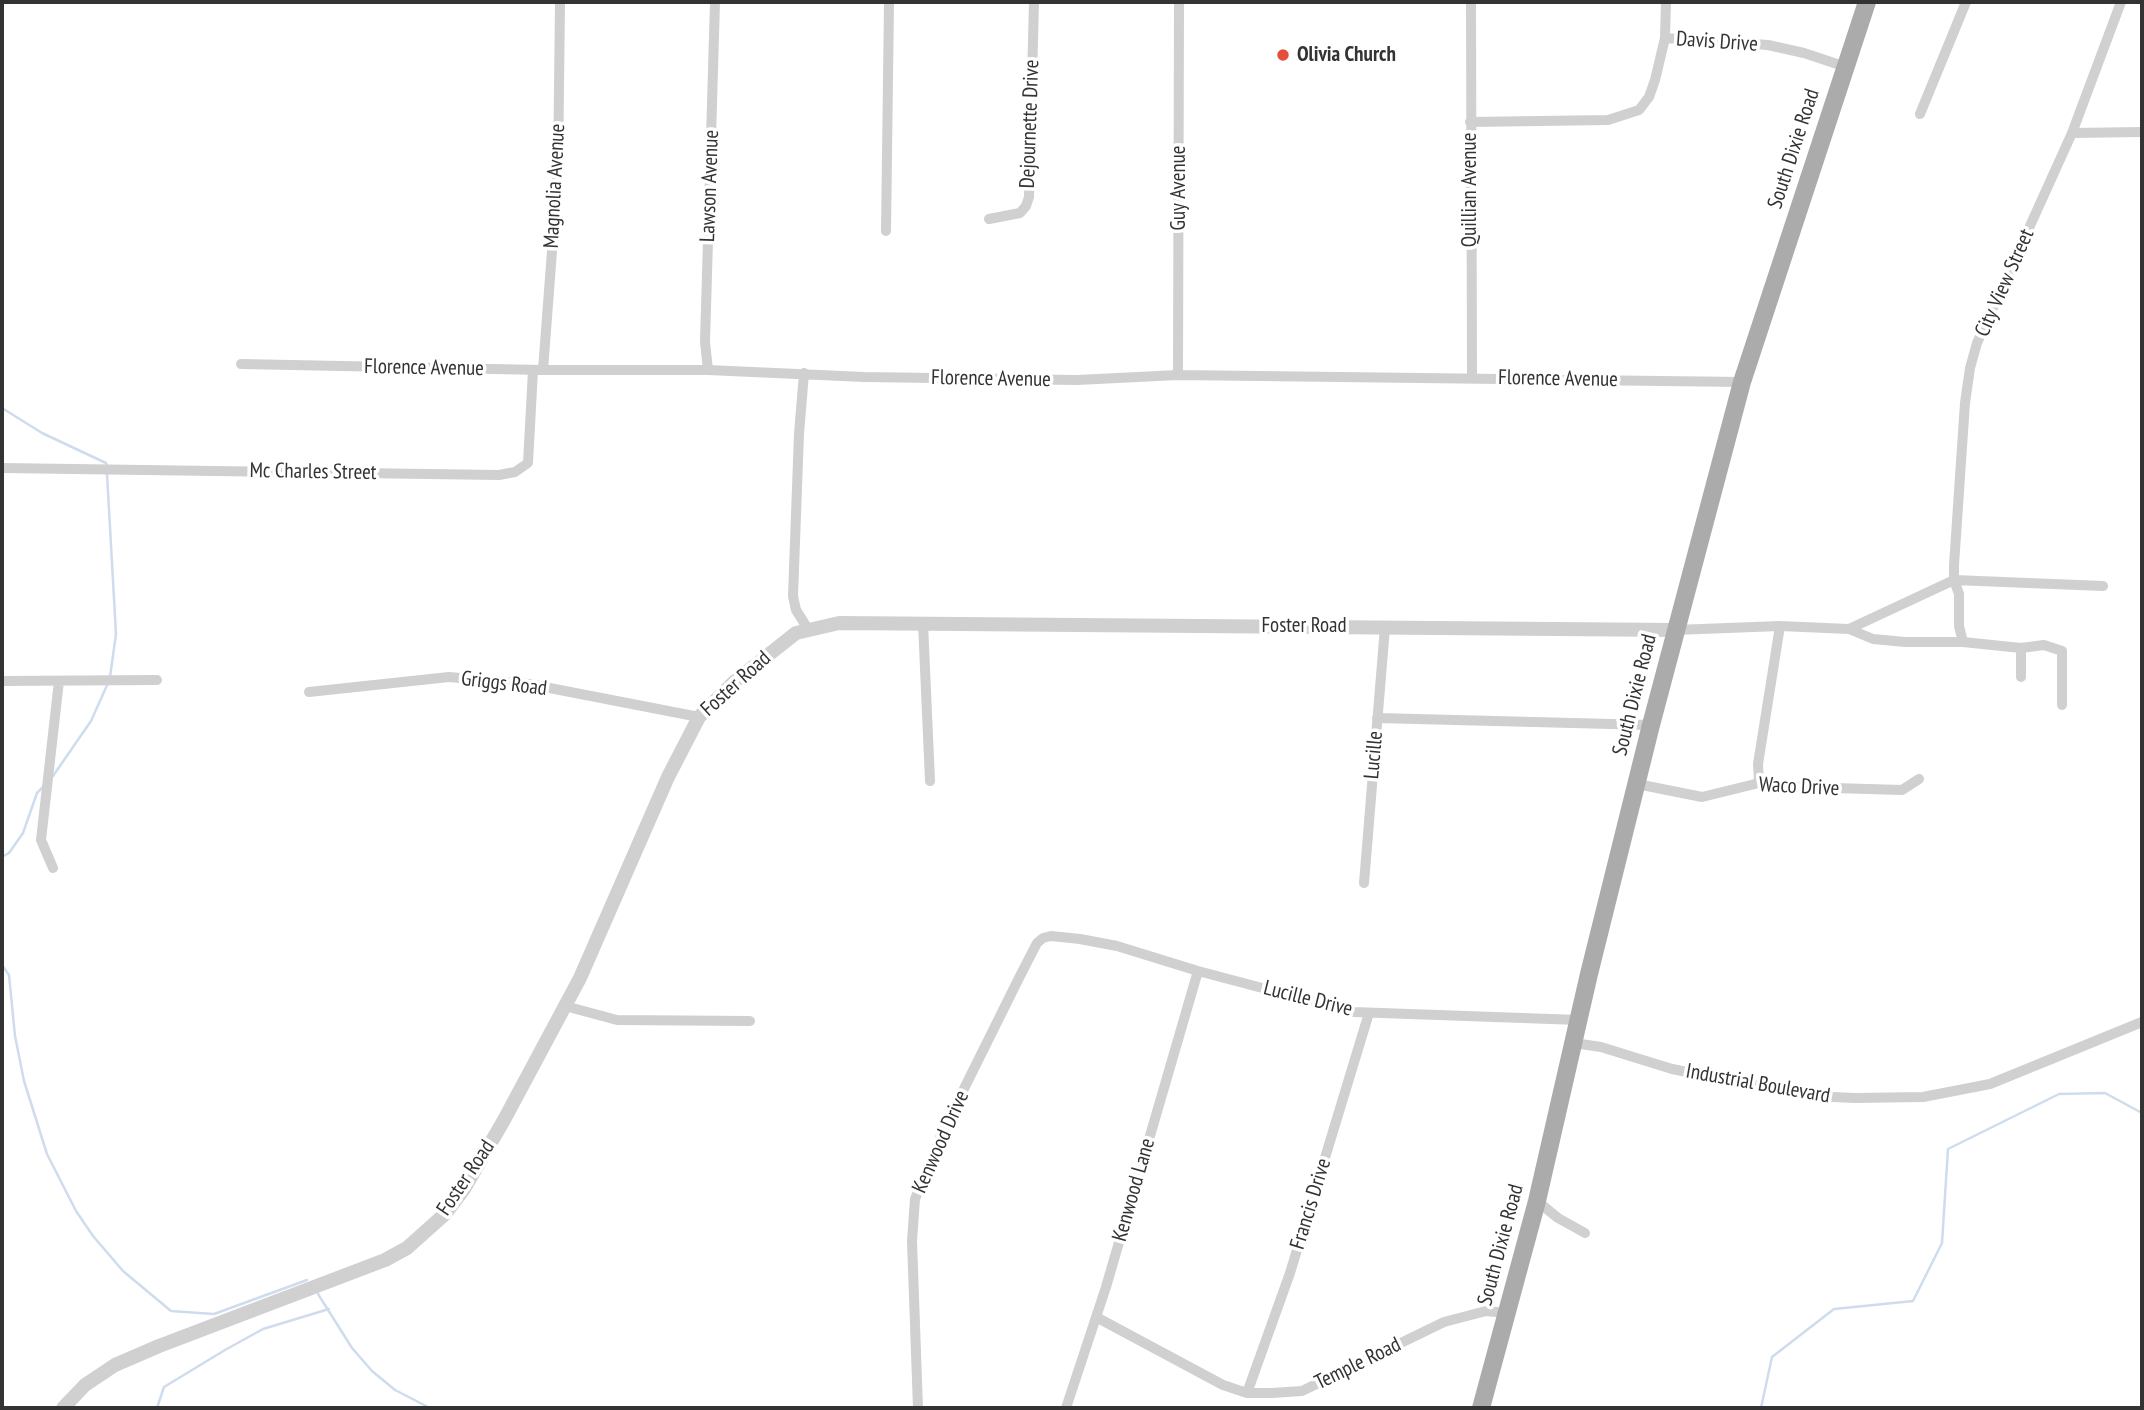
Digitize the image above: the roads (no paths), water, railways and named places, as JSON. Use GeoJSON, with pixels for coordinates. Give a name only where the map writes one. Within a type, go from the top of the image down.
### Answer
{"type":"FeatureCollection","features":[{"type":"Feature","properties":{"kind":"main road","name":"South Dixie Road"},"geometry":{"type":"LineString","coordinates":[[1481,1408],[1537,1201],[1651,725],[1742,382],[1867,2]]}},
{"type":"Feature","properties":{"kind":"street","name":"Magnolia Avenue"},"geometry":{"type":"LineString","coordinates":[[538,370],[558,172],[560,2]]}},
{"type":"Feature","properties":{"kind":"street","name":"Lawson Avenue"},"geometry":{"type":"LineString","coordinates":[[708,370],[705,342],[715,2]]}},
{"type":"Feature","properties":{"kind":"street"},"geometry":{"type":"LineString","coordinates":[[886,231],[888,2]]}},
{"type":"Feature","properties":{"kind":"street","name":"Dejournette Drive"},"geometry":{"type":"LineString","coordinates":[[989,219],[1020,213],[1029,197],[1034,2]]}},
{"type":"Feature","properties":{"kind":"street","name":"Guy Avenue"},"geometry":{"type":"LineString","coordinates":[[1178,375],[1179,2]]}},
{"type":"Feature","properties":{"kind":"street","name":"Quillian Avenue"},"geometry":{"type":"LineString","coordinates":[[1471,2],[1472,378]]}},
{"type":"Feature","properties":{"kind":"street"},"geometry":{"type":"LineString","coordinates":[[1665,38],[1666,2]]}},
{"type":"Feature","properties":{"kind":"street"},"geometry":{"type":"LineString","coordinates":[[1920,114],[1966,2]]}},
{"type":"Feature","properties":{"kind":"street","name":"City View Street"},"geometry":{"type":"LineString","coordinates":[[1963,642],[1959,626],[1959,594],[1954,580],[1965,403],[1970,368],[1977,343],[2071,134],[2121,2]]}},
{"type":"Feature","properties":{"kind":"street","name":"Davis Drive"},"geometry":{"type":"LineString","coordinates":[[1470,122],[1608,120],[1639,110],[1652,89],[1665,38],[1768,45],[1846,67]]}},
{"type":"Feature","properties":{"kind":"street"},"geometry":{"type":"LineString","coordinates":[[2071,134],[2142,132]]}},
{"type":"Feature","properties":{"kind":"street","name":"Florence Avenue"},"geometry":{"type":"LineString","coordinates":[[241,364],[538,370],[708,370],[864,377],[1077,380],[1178,375],[1742,382]]}},
{"type":"Feature","properties":{"kind":"street","name":"Mc Charles Street"},"geometry":{"type":"LineString","coordinates":[[2,468],[499,475],[515,472],[528,463],[538,370]]}},
{"type":"Feature","properties":{"kind":"street"},"geometry":{"type":"LineString","coordinates":[[804,373],[793,596],[796,610],[808,629]]}},
{"type":"Feature","properties":{"kind":"street"},"geometry":{"type":"LineString","coordinates":[[1849,629],[1954,580],[2103,586]]}},
{"type":"Feature","properties":{"kind":"street","name":"Foster Road"},"geometry":{"type":"LineString","coordinates":[[63,1408],[85,1385],[116,1365],[385,1260],[407,1248],[445,1214],[464,1189],[580,978],[668,778],[699,716],[734,682],[796,633],[839,623],[1675,631]]}},
{"type":"Feature","properties":{"kind":"street"},"geometry":{"type":"LineString","coordinates":[[923,623],[930,781]]}},
{"type":"Feature","properties":{"kind":"street"},"geometry":{"type":"LineString","coordinates":[[1759,783],[1758,764],[1780,626]]}},
{"type":"Feature","properties":{"kind":"street"},"geometry":{"type":"LineString","coordinates":[[1675,631],[1780,626],[1849,629],[1873,639],[1906,642],[1963,642],[2021,648],[2044,645],[2062,651],[2062,705]]}},
{"type":"Feature","properties":{"kind":"street","name":"Lucille"},"geometry":{"type":"LineString","coordinates":[[1364,883],[1385,627]]}},
{"type":"Feature","properties":{"kind":"street"},"geometry":{"type":"LineString","coordinates":[[2021,648],[2021,677]]}},
{"type":"Feature","properties":{"kind":"street","name":"Griggs Road"},"geometry":{"type":"LineString","coordinates":[[309,692],[449,677],[529,684],[699,716]]}},
{"type":"Feature","properties":{"kind":"street"},"geometry":{"type":"LineString","coordinates":[[2,681],[157,680]]}},
{"type":"Feature","properties":{"kind":"street"},"geometry":{"type":"LineString","coordinates":[[53,868],[41,840],[59,681]]}},
{"type":"Feature","properties":{"kind":"street"},"geometry":{"type":"LineString","coordinates":[[1377,718],[1651,725]]}},
{"type":"Feature","properties":{"kind":"street","name":"Waco Drive"},"geometry":{"type":"LineString","coordinates":[[1637,784],[1702,797],[1759,783],[1800,788],[1902,790],[1919,779]]}},
{"type":"Feature","properties":{"kind":"street","name":"Lucille Drive"},"geometry":{"type":"LineString","coordinates":[[1043,938],[1051,936],[1080,939],[1117,946],[1198,971],[1353,1012],[1579,1020]]}},
{"type":"Feature","properties":{"kind":"street","name":"Kenwood Drive"},"geometry":{"type":"LineString","coordinates":[[918,1408],[912,1241],[915,1199],[942,1133],[1024,967],[1037,943],[1043,938]]}},
{"type":"Feature","properties":{"kind":"street","name":"Kenwood Lane"},"geometry":{"type":"LineString","coordinates":[[1066,1408],[1096,1317],[1198,971]]}},
{"type":"Feature","properties":{"kind":"street"},"geometry":{"type":"LineString","coordinates":[[565,1006],[617,1020],[750,1021]]}},
{"type":"Feature","properties":{"kind":"street","name":"Francis Drive"},"geometry":{"type":"LineString","coordinates":[[1247,1393],[1290,1273],[1369,1013]]}},
{"type":"Feature","properties":{"kind":"street","name":"Industrial Boulevard"},"geometry":{"type":"LineString","coordinates":[[1574,1043],[1601,1047],[1672,1069],[1811,1096],[1923,1097],[1990,1084],[2142,1022]]}},
{"type":"Feature","properties":{"kind":"street"},"geometry":{"type":"LineString","coordinates":[[1537,1201],[1558,1218],[1585,1233]]}},
{"type":"Feature","properties":{"kind":"street","name":"Temple Road"},"geometry":{"type":"LineString","coordinates":[[1096,1317],[1223,1385],[1247,1393],[1302,1391],[1444,1322],[1486,1311],[1507,1313]]}},
{"type":"Feature","properties":{"kind":"waterway"},"geometry":{"type":"LineString","coordinates":[[2,408],[42,433],[106,463],[107,467]]}},
{"type":"Feature","properties":{"kind":"waterway"},"geometry":{"type":"LineString","coordinates":[[107,474],[116,634],[110,677]]}},
{"type":"Feature","properties":{"kind":"waterway"},"geometry":{"type":"LineString","coordinates":[[53,776],[91,721],[108,683]]}},
{"type":"Feature","properties":{"kind":"waterway"},"geometry":{"type":"LineString","coordinates":[[2,857],[9,853],[23,833],[37,793],[44,786]]}},
{"type":"Feature","properties":{"kind":"waterway"},"geometry":{"type":"LineString","coordinates":[[2,965],[9,975],[15,1036],[24,1081],[47,1154],[76,1211],[123,1271],[171,1311],[214,1314],[307,1280]]}},
{"type":"Feature","properties":{"kind":"waterway"},"geometry":{"type":"LineString","coordinates":[[1761,1408],[1772,1357],[1834,1309],[1913,1301],[1942,1243],[1948,1149],[2059,1094],[2105,1093],[2142,1113]]}},
{"type":"Feature","properties":{"kind":"waterway"},"geometry":{"type":"LineString","coordinates":[[318,1294],[352,1348],[372,1371],[395,1390],[430,1408]]}},
{"type":"Feature","properties":{"kind":"waterway"},"geometry":{"type":"LineString","coordinates":[[157,1408],[164,1387],[225,1350],[263,1329],[329,1309]]}},
{"type":"Feature","properties":{"kind":"place","name":"Olivia Church"},"geometry":{"type":"Point","coordinates":[1283,55]}}]}
